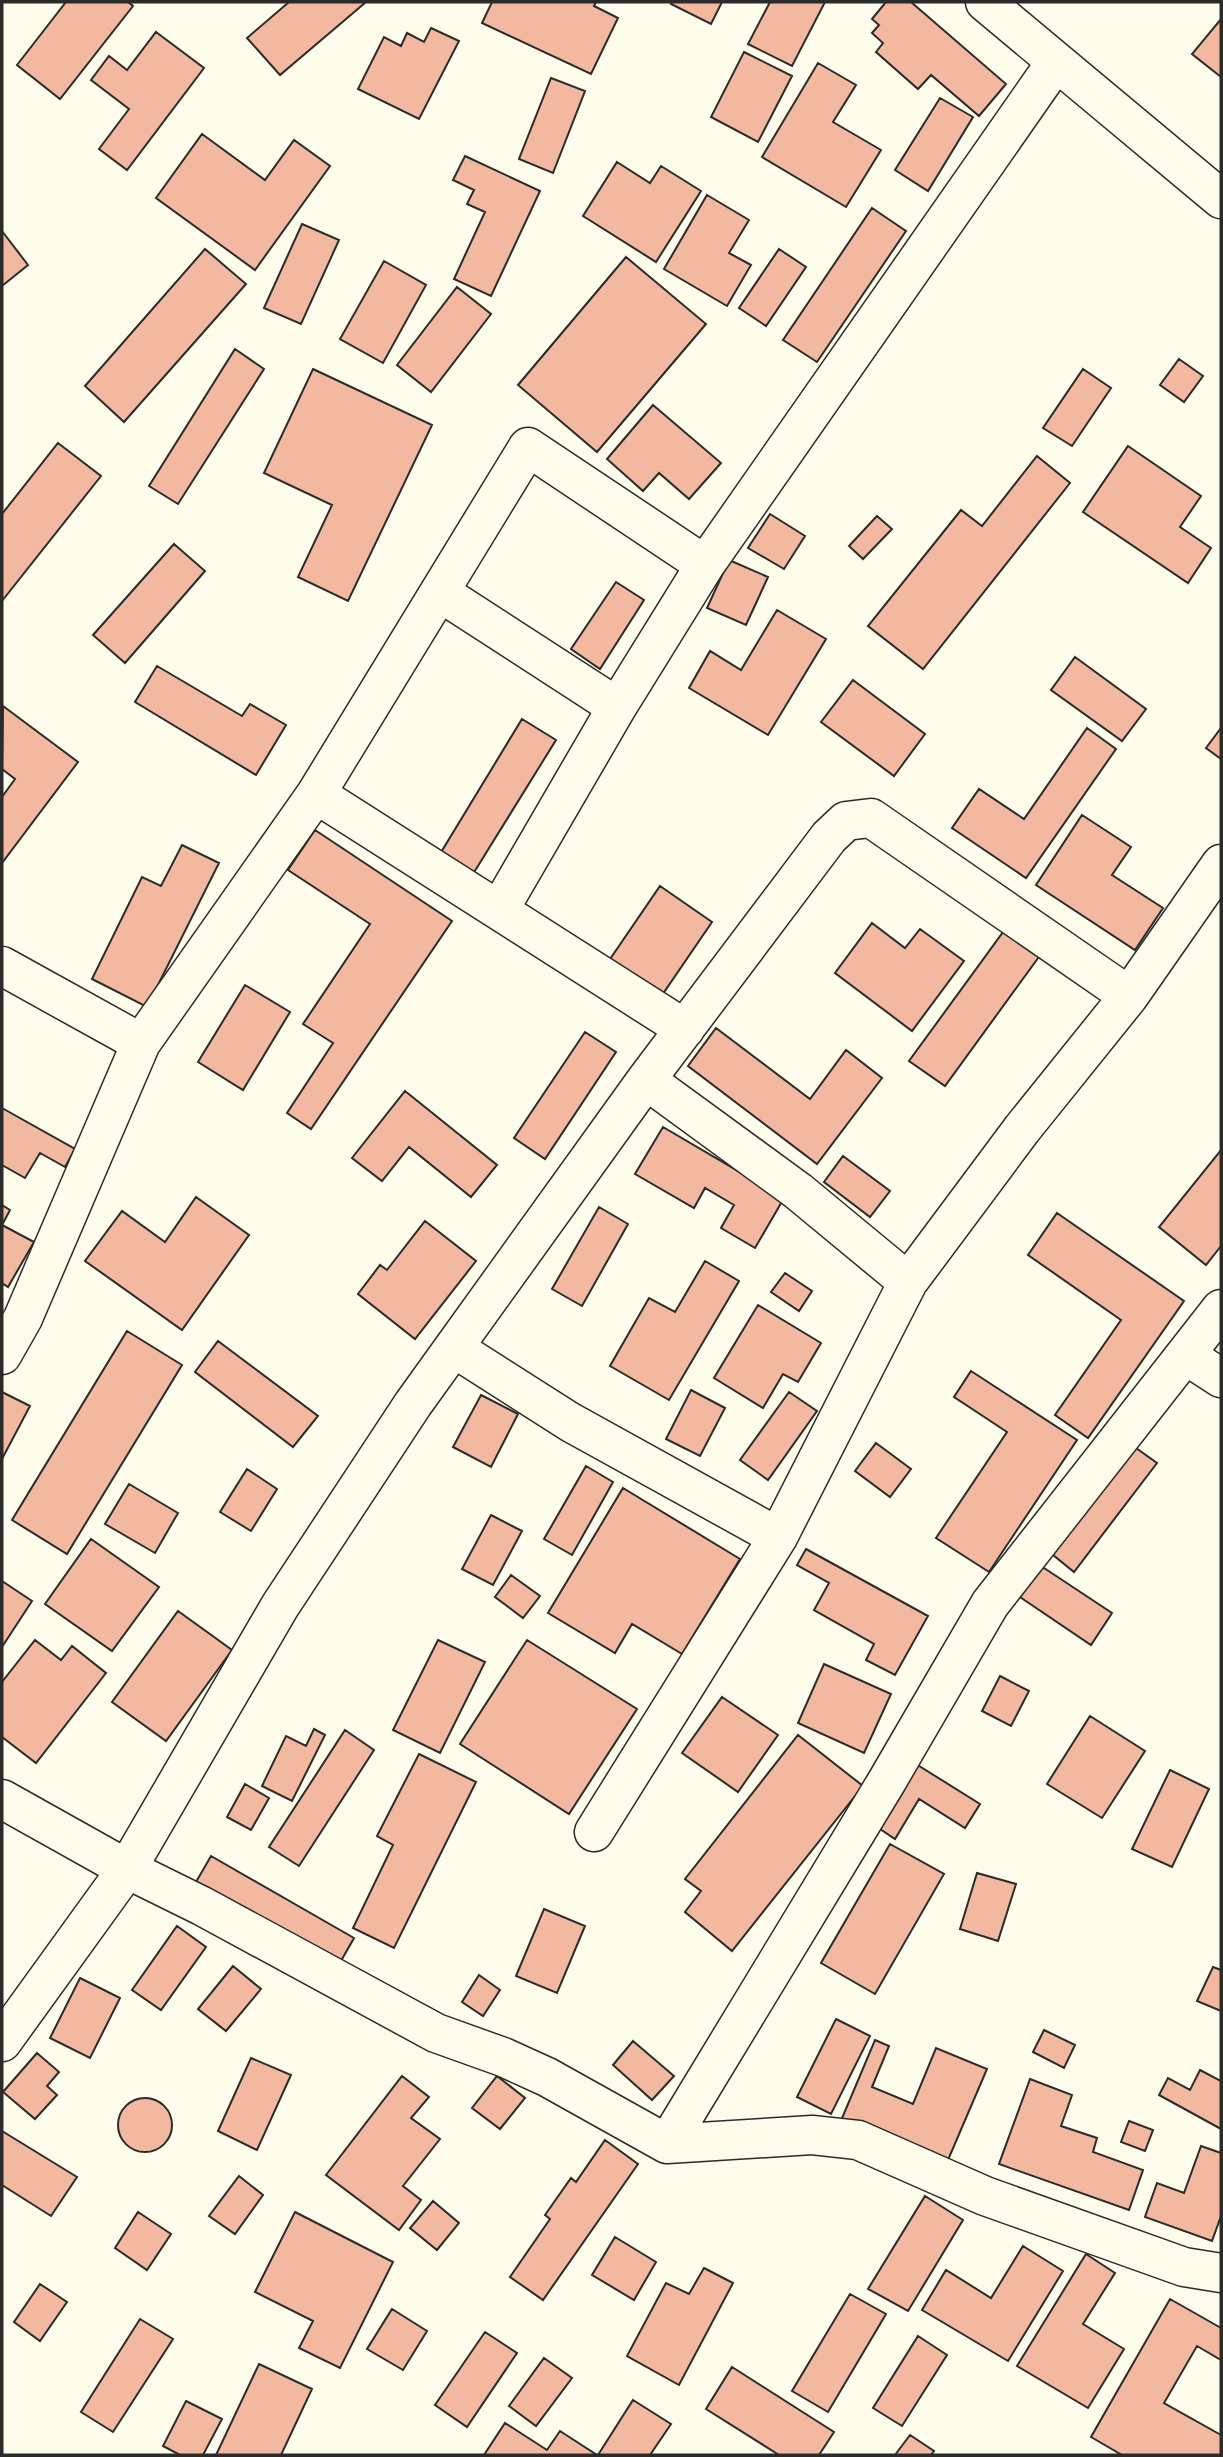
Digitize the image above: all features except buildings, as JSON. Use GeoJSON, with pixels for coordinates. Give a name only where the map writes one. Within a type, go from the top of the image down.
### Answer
{"type":"FeatureCollection","features":[{"type":"Feature","properties":{"kind":"street"},"geometry":{"type":"LineString","coordinates":[[985,2],[1221,199]]}},
{"type":"Feature","properties":{"kind":"street"},"geometry":{"type":"LineString","coordinates":[[499,909],[617,707],[705,565],[1056,62]]}},
{"type":"Feature","properties":{"kind":"street"},"geometry":{"type":"LineString","coordinates":[[2,1355],[23,1318],[141,1043],[316,794],[441,593],[527,447],[705,565]]}},
{"type":"Feature","properties":{"kind":"street"},"geometry":{"type":"LineString","coordinates":[[441,593],[617,707]]}},
{"type":"Feature","properties":{"kind":"street"},"geometry":{"type":"LineString","coordinates":[[316,794],[685,1029]]}},
{"type":"Feature","properties":{"kind":"street"},"geometry":{"type":"LineString","coordinates":[[2,2042],[127,1869],[280,1606],[454,1348],[646,1080],[829,836],[846,821],[871,818],[1129,996]]}},
{"type":"Feature","properties":{"kind":"street"},"geometry":{"type":"LineString","coordinates":[[594,1832],[778,1536],[908,1282],[1022,1129],[1129,996],[1221,864]]}},
{"type":"Feature","properties":{"kind":"street"},"geometry":{"type":"LineString","coordinates":[[2,966],[141,1043]]}},
{"type":"Feature","properties":{"kind":"street"},"geometry":{"type":"LineString","coordinates":[[646,1080],[798,1191],[908,1282]]}},
{"type":"Feature","properties":{"kind":"street"},"geometry":{"type":"LineString","coordinates":[[667,2144],[887,1781],[990,1604],[1187,1356],[1221,1309]]}},
{"type":"Feature","properties":{"kind":"street"},"geometry":{"type":"LineString","coordinates":[[454,1348],[570,1422],[778,1536]]}},
{"type":"Feature","properties":{"kind":"street"},"geometry":{"type":"LineString","coordinates":[[1187,1356],[1221,1378]]}},
{"type":"Feature","properties":{"kind":"street"},"geometry":{"type":"LineString","coordinates":[[2,1799],[127,1869],[202,1906],[436,2033],[503,2057],[547,2077],[667,2144],[812,2136],[858,2140],[985,2196],[1184,2267],[1221,2273]]}}]}
